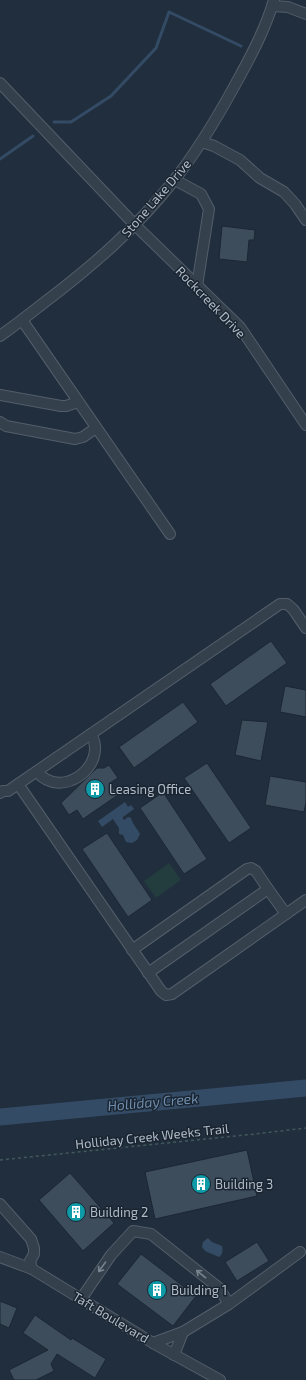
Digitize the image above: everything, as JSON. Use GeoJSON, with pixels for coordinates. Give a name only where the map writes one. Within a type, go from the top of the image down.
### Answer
{"type":"FeatureCollection","features":[{"type":"Feature","properties":{"kind":"street"},"geometry":{"type":"LineString","coordinates":[[273,3],[306,14]]}},
{"type":"Feature","properties":{"kind":"street","name":"Stone Lake Drive"},"geometry":{"type":"LineString","coordinates":[[0,336],[70,284],[112,247],[134,226],[175,180],[202,142],[226,101],[252,54],[273,3]]}},
{"type":"Feature","properties":{"kind":"street","name":"Rockcreek Drive"},"geometry":{"type":"LineString","coordinates":[[0,83],[134,226],[240,328],[306,425]]}},
{"type":"Feature","properties":{"kind":"street"},"geometry":{"type":"LineString","coordinates":[[202,142],[214,146],[240,160],[260,178],[284,192],[295,204],[306,220]]}},
{"type":"Feature","properties":{"kind":"street"},"geometry":{"type":"LineString","coordinates":[[175,180],[201,194],[209,208],[197,286]]}},
{"type":"Feature","properties":{"kind":"street"},"geometry":{"type":"LineString","coordinates":[[22,320],[170,534]]}},
{"type":"Feature","properties":{"kind":"street"},"geometry":{"type":"LineString","coordinates":[[0,395],[61,406],[78,402]]}},
{"type":"Feature","properties":{"kind":"street"},"geometry":{"type":"LineString","coordinates":[[0,422],[6,426],[75,438],[83,437],[96,428]]}},
{"type":"Feature","properties":{"kind":"street"},"geometry":{"type":"LineString","coordinates":[[0,800],[6,796],[4,792],[37,772],[280,604],[287,604],[293,609],[306,628]]}},
{"type":"Feature","properties":{"kind":"street"},"geometry":{"type":"LineString","coordinates":[[37,772],[42,778],[50,782],[65,782],[78,777],[90,765],[96,749],[95,740],[91,734]]}},
{"type":"Feature","properties":{"kind":"street"},"geometry":{"type":"LineString","coordinates":[[18,784],[148,973],[161,991],[166,995],[172,994],[306,900]]}},
{"type":"Feature","properties":{"kind":"street"},"geometry":{"type":"LineString","coordinates":[[132,950],[251,868],[256,871],[286,914]]}},
{"type":"Feature","properties":{"kind":"street"},"geometry":{"type":"LineString","coordinates":[[148,973],[268,888]]}},
{"type":"Feature","properties":{"kind":"street"},"geometry":{"type":"LineString","coordinates":[[0,1204],[31,1239],[34,1248],[34,1254],[30,1261],[32,1269]]}},
{"type":"Feature","properties":{"kind":"street"},"geometry":{"type":"LineString","coordinates":[[81,1299],[111,1255],[133,1231],[150,1234],[219,1288],[229,1304]]}},
{"type":"Feature","properties":{"kind":"street"},"geometry":{"type":"LineString","coordinates":[[153,1343],[183,1332],[229,1304],[300,1252]]}},
{"type":"Feature","properties":{"kind":"street","name":"Taft Boulevard"},"geometry":{"type":"LineString","coordinates":[[0,1257],[32,1269],[153,1343],[220,1380]]}},
{"type":"Feature","properties":{"kind":"street"},"geometry":{"type":"LineString","coordinates":[[174,1355],[183,1332]]}},
{"type":"Feature","properties":{"kind":"path","name":"Holliday Creek Weeks Trail"},"geometry":{"type":"LineString","coordinates":[[0,1160],[306,1128]]}},
{"type":"Feature","properties":{"kind":"green space"},"geometry":{"type":"Polygon","coordinates":[[[169,863],[181,880],[156,898],[144,881],[169,863]]]}},
{"type":"Feature","properties":{"kind":"water"},"geometry":{"type":"Polygon","coordinates":[[[125,802],[128,807],[131,805],[134,809],[123,817],[123,819],[124,820],[128,817],[131,818],[140,834],[137,840],[132,843],[126,842],[123,835],[119,834],[119,828],[113,819],[102,827],[98,821],[125,802]]]}},
{"type":"Feature","properties":{"kind":"water"},"geometry":{"type":"Polygon","coordinates":[[[208,1238],[212,1242],[222,1246],[223,1249],[219,1257],[205,1251],[202,1247],[203,1242],[208,1238]]]}},
{"type":"Feature","properties":{"kind":"building"},"geometry":{"type":"Polygon","coordinates":[[[222,226],[255,230],[254,240],[249,240],[247,262],[219,259],[222,226]]]}},
{"type":"Feature","properties":{"kind":"building"},"geometry":{"type":"Polygon","coordinates":[[[271,641],[287,663],[226,706],[210,684],[271,641]]]}},
{"type":"Feature","properties":{"kind":"building"},"geometry":{"type":"Polygon","coordinates":[[[285,686],[306,690],[306,717],[280,712],[285,686]]]}},
{"type":"Feature","properties":{"kind":"building"},"geometry":{"type":"Polygon","coordinates":[[[183,702],[198,722],[134,768],[119,747],[183,702]]]}},
{"type":"Feature","properties":{"kind":"building"},"geometry":{"type":"Polygon","coordinates":[[[242,720],[268,722],[261,761],[235,755],[242,720]]]}},
{"type":"Feature","properties":{"kind":"building"},"geometry":{"type":"Polygon","coordinates":[[[207,763],[251,828],[229,843],[184,778],[207,763]]]}},
{"type":"Feature","properties":{"kind":"building","name":"Leasing Office"},"geometry":{"type":"Polygon","coordinates":[[[109,765],[118,778],[110,783],[118,795],[83,819],[77,810],[69,815],[61,803],[97,768],[104,768],[109,765]]]}},
{"type":"Feature","properties":{"kind":"building"},"geometry":{"type":"Polygon","coordinates":[[[270,776],[306,782],[306,802],[304,812],[265,805],[270,776]]]}},
{"type":"Feature","properties":{"kind":"building"},"geometry":{"type":"Polygon","coordinates":[[[163,792],[207,859],[184,874],[140,808],[163,792]]]}},
{"type":"Feature","properties":{"kind":"building"},"geometry":{"type":"Polygon","coordinates":[[[107,833],[152,900],[128,917],[82,849],[107,833]]]}},
{"type":"Feature","properties":{"kind":"building","name":"Building 3"},"geometry":{"type":"Polygon","coordinates":[[[247,1150],[257,1196],[155,1219],[145,1172],[247,1150]]]}},
{"type":"Feature","properties":{"kind":"building","name":"Building 2"},"geometry":{"type":"Polygon","coordinates":[[[70,1173],[114,1223],[83,1251],[39,1200],[70,1173]]]}},
{"type":"Feature","properties":{"kind":"building"},"geometry":{"type":"Polygon","coordinates":[[[257,1242],[269,1261],[237,1281],[225,1262],[257,1242]]]}},
{"type":"Feature","properties":{"kind":"building","name":"Building 1"},"geometry":{"type":"Polygon","coordinates":[[[141,1254],[196,1296],[173,1326],[117,1284],[141,1254]]]}},
{"type":"Feature","properties":{"kind":"building"},"geometry":{"type":"Polygon","coordinates":[[[0,1301],[17,1308],[9,1328],[0,1324],[0,1301]]]}},
{"type":"Feature","properties":{"kind":"building"},"geometry":{"type":"Polygon","coordinates":[[[35,1315],[71,1340],[72,1338],[106,1359],[95,1378],[57,1354],[51,1364],[54,1371],[36,1380],[14,1380],[9,1370],[48,1350],[23,1333],[35,1315]]]}},
{"type":"Feature","properties":{"kind":"waterway"},"geometry":{"type":"LineString","coordinates":[[54,122],[71,122],[111,96],[156,48],[169,12],[241,46]]}},
{"type":"Feature","properties":{"kind":"waterway"},"geometry":{"type":"LineString","coordinates":[[0,159],[33,136]]}},
{"type":"Feature","properties":{"kind":"waterway","name":"Holliday Creek"},"geometry":{"type":"LineString","coordinates":[[0,1117],[306,1088]]}},
{"type":"Feature","properties":{"kind":"place","name":"Leasing Office"},"geometry":{"type":"Point","coordinates":[95,789]}},
{"type":"Feature","properties":{"kind":"place","name":"Building 3"},"geometry":{"type":"Point","coordinates":[201,1184]}},
{"type":"Feature","properties":{"kind":"place","name":"Building 2"},"geometry":{"type":"Point","coordinates":[76,1212]}},
{"type":"Feature","properties":{"kind":"place","name":"Building 1"},"geometry":{"type":"Point","coordinates":[157,1290]}}]}
